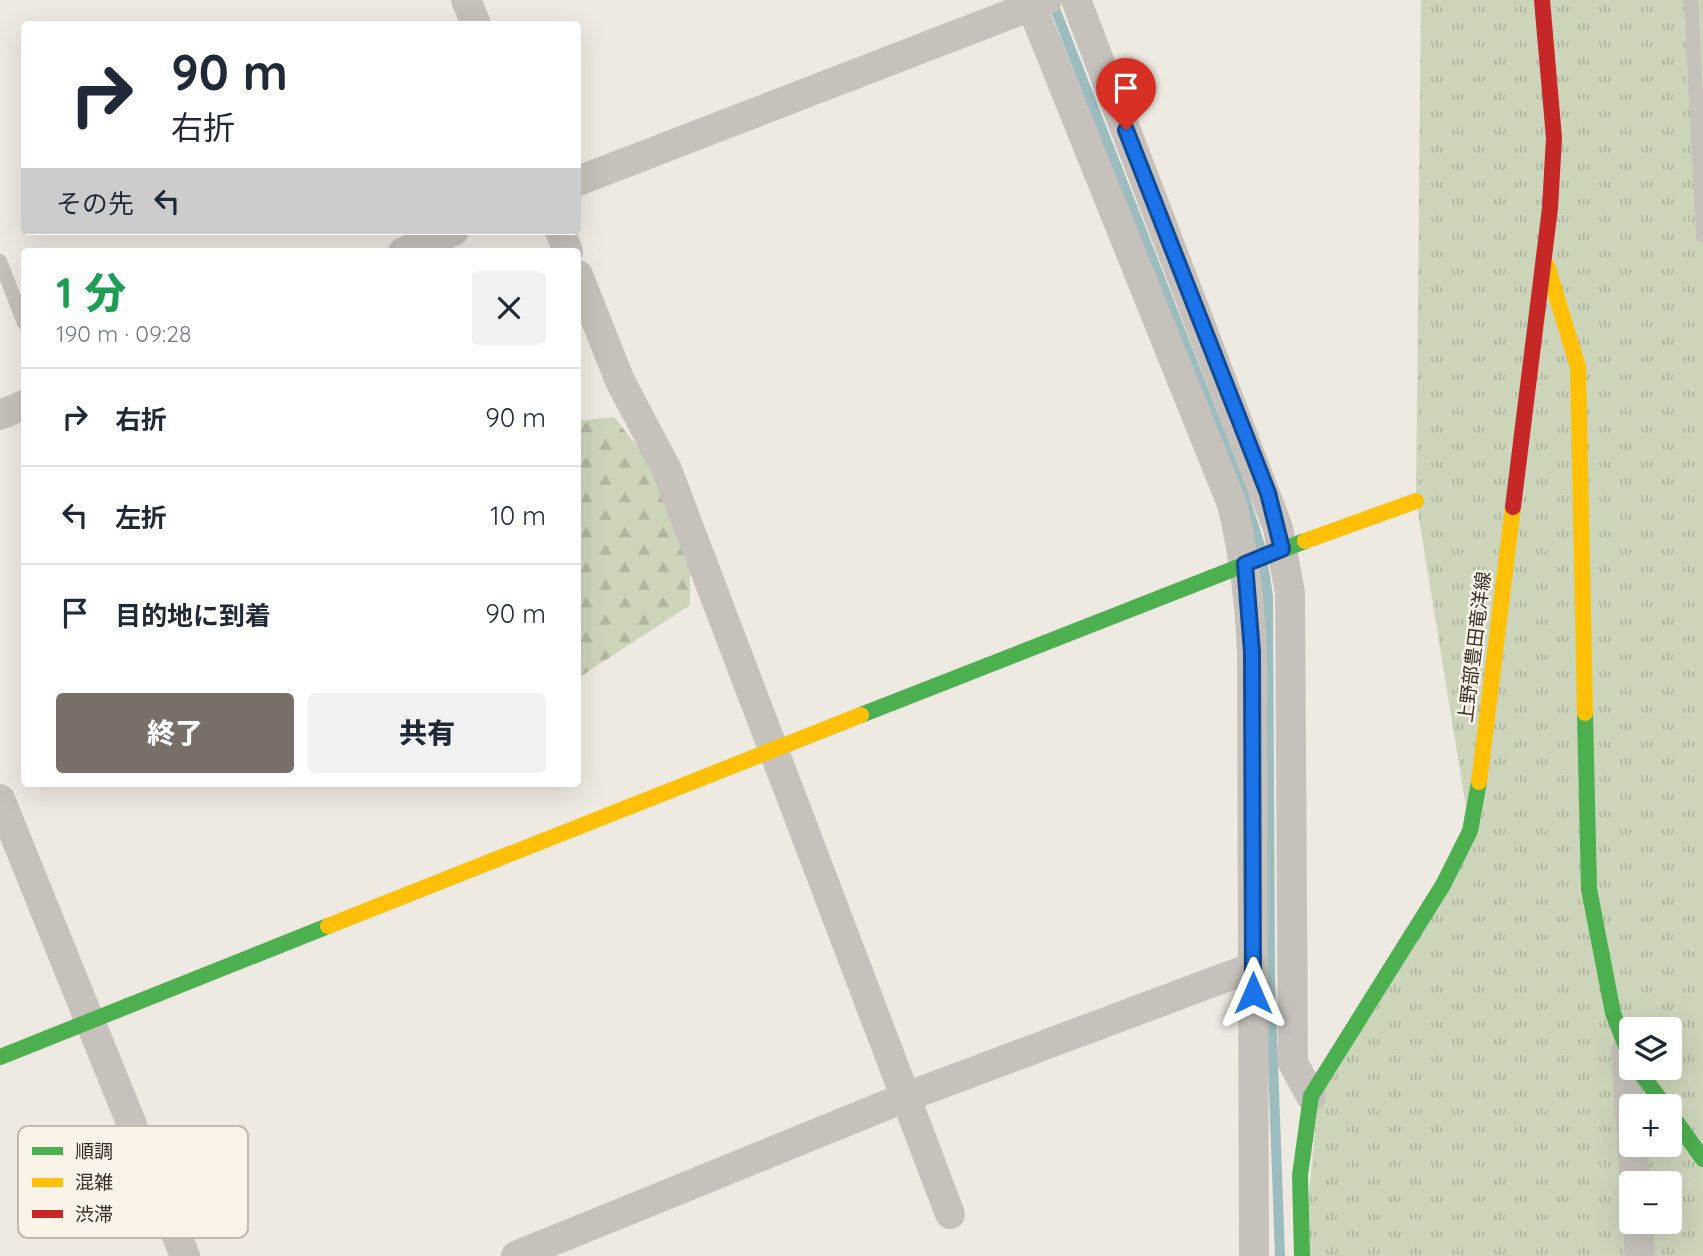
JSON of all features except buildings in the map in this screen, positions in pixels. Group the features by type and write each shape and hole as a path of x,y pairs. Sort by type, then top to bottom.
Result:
{"street":[{"path":"467,0 475,21"},
{"path":"1076,0 1268,493 1282,549 1290,593 1293,1063 1311,1096"},
{"name":"上野部豊田竜洋線","path":"1302,1256 1300,1175 1311,1096 1349,1031 1443,885 1470,831 1480,777 1550,208 1553,138 1542,0"},
{"path":"581,180 1036,2 1232,504 1245,564 1252,652 1254,1256"},
{"path":"413,248 444,235"},
{"path":"1543,249 1578,367 1589,889 1613,1013 1619,1029"},
{"path":"581,283 620,381 667,470 950,1214"},
{"path":"0,415 21,406"},
{"path":"0,1057 773,748 1282,549 1416,501"},
{"path":"0,799 132,1126"},
{"path":"516,1256 906,1097 1253,967"},
{"path":"1682,1130 1703,1159"},
{"path":"1639,1234 1640,1256"},
{"path":"178,1238 185,1256"}],"lane":[{"path":"1691,0 1703,236"},
{"path":"0,261 21,315"}],"green space":[{"path":"1421,0 1703,0 1703,1256 1303,1256 1320,1079 1470,831 1416,501"},
{"path":"614,417 664,480 690,531 690,605 581,676 581,421"}],"waterway":[{"path":"1052,1 1242,489 1261,549"},
{"path":"1263,564 1268,596 1270,979 1280,1256"}],"traffic: fast":[{"path":"861,715 1305,541"},
{"path":"1585,713 1589,889 1613,1013 1619,1028"},
{"path":"1302,1256 1300,1175 1311,1096 1443,885 1470,831 1479,782"},
{"path":"0,1057 328,926"},
{"path":"1646,1080 1656,1094"},
{"path":"1682,1130 1703,1159"}],"traffic: slow":[{"path":"1547,265 1578,367 1585,713"},
{"path":"1305,541 1416,501"},
{"path":"1479,782 1513,507"},
{"path":"328,926 861,715"}],"traffic: jam":[{"path":"1513,507 1550,208 1554,138 1542,0"}],"route":[{"path":"1126,130 1268,493 1282,549 1245,564 1252,652 1253,993"}]}
